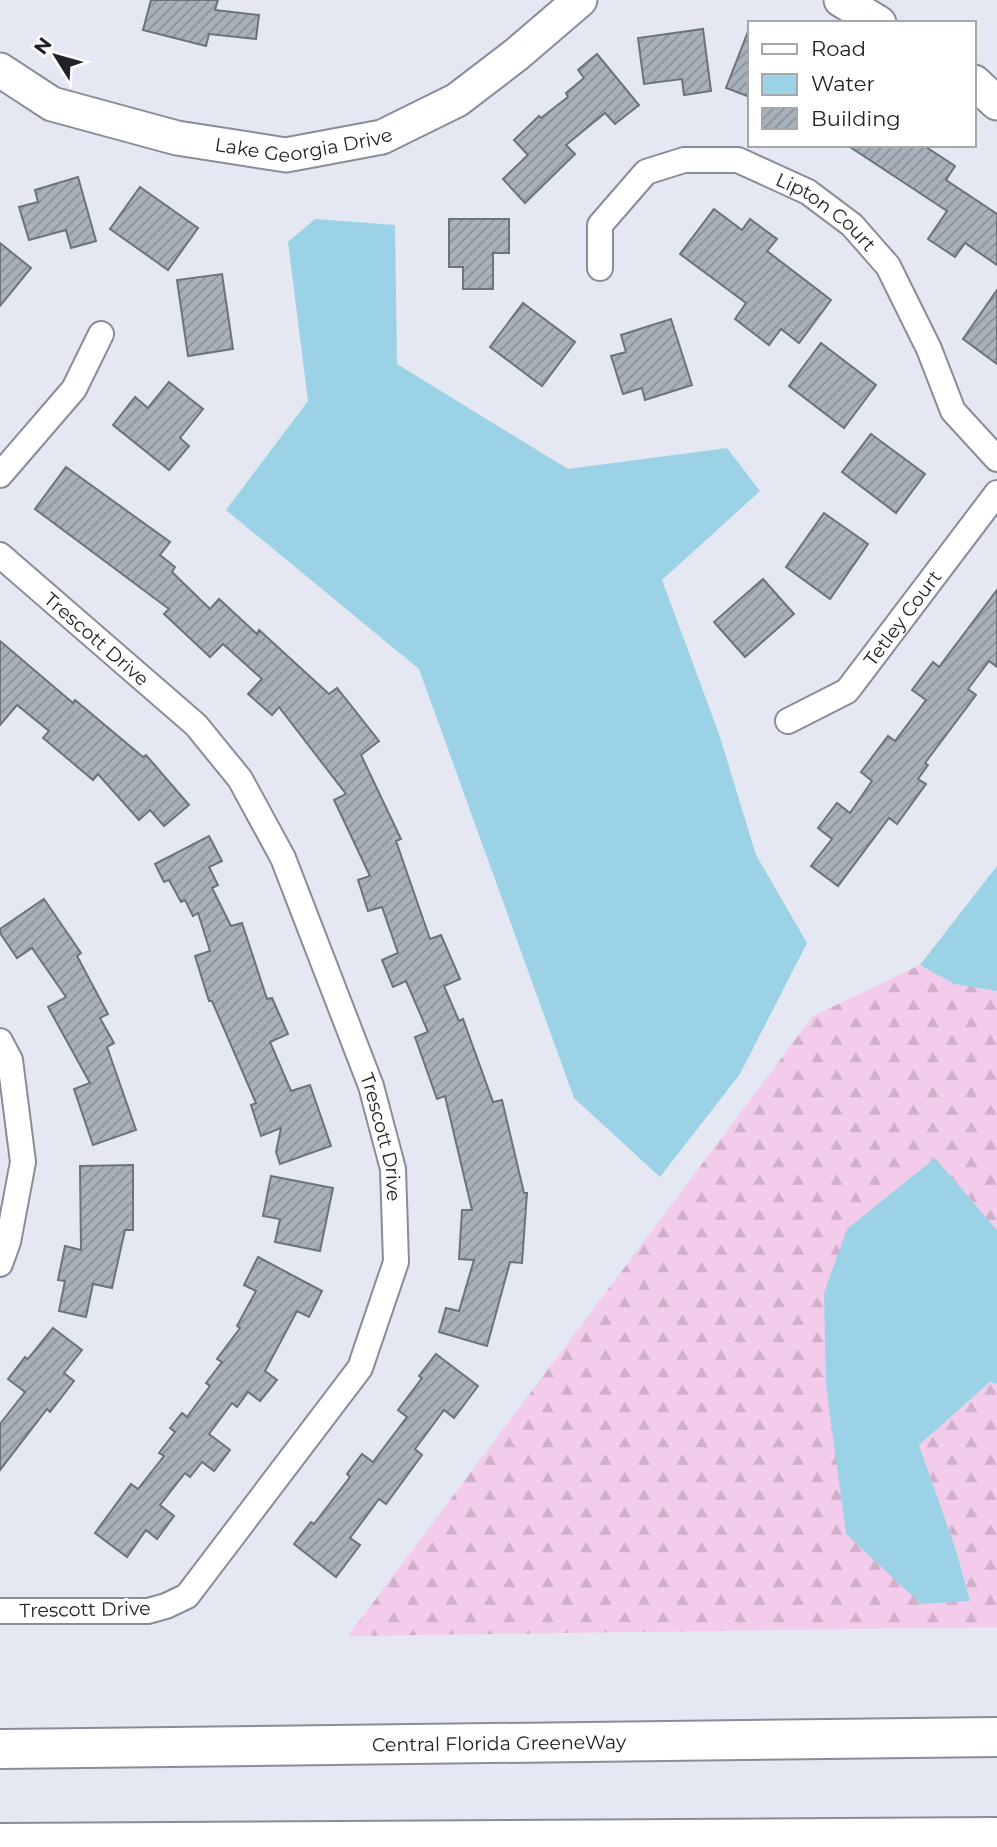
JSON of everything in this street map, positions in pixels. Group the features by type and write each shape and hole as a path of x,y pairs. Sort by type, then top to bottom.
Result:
{"highway":[{"name":"Central Florida GreeneWay","path":"0,1749 997,1737"},
{"path":"0,1843 997,1837"}],"street":[{"name":"Lake Georgia Drive","path":"0,70 52,104 177,138 286,155 382,137 457,100 517,54 580,0"},
{"path":"841,0 876,21"},
{"path":"976,84 997,103"},
{"name":"Lipton Court","path":"600,268 600,225 646,172 684,160 738,160 808,192 852,225 888,266 929,349 953,411 997,459"},
{"path":"0,475 74,389 101,334"},
{"name":"Tetley Court","path":"788,721 847,691 997,493"},
{"name":"Trescott Drive","path":"0,555 196,725 240,779 283,858 370,1086 393,1169 396,1262 360,1368 187,1596 148,1611 0,1611"},
{"path":"0,1041 10,1060 23,1162 8,1242 0,1264"}],"green space":[{"path":"920,965 954,984 997,991 997,1230 935,1158 847,1229 921,1604 970,1601 956,1550 919,1445 990,1382 997,1384 997,1627 348,1636 813,1016"}],"water":[{"path":"315,219 395,225 397,364 568,469 727,448 760,491 662,580 719,734 756,855 807,943 740,1074 660,1177 574,1098 419,669 226,510 308,401 288,242"},
{"path":"997,866 997,991 954,984 920,965"},
{"path":"935,1158 997,1230 997,1384 990,1382 919,1445 956,1550 970,1601 921,1604 846,1534 826,1385 824,1293 847,1229"}],"building":[{"path":"151,0 218,0 215,10 259,15 256,39 209,34 206,46 143,30"},
{"path":"703,29 711,91 684,95 682,79 644,84 638,38"},
{"path":"748,32 748,96 726,88"},
{"path":"597,54 639,105 615,124 605,113 566,145 575,154 525,203 503,179 528,155 514,140 539,116 541,118 568,97 566,93 584,78 578,70"},
{"path":"850,147 926,147 955,166 946,180 997,214 997,265 965,243 955,257 928,239 947,211"},
{"path":"78,177 96,241 71,248 66,230 29,240 19,207 38,202 35,190"},
{"path":"140,187 198,228 168,270 110,229"},
{"path":"714,209 742,230 750,219 777,239 767,251 831,300 799,343 781,329 769,345 735,319 746,303 680,254"},
{"path":"449,219 509,219 509,253 493,253 493,289 463,289 463,267 449,267"},
{"path":"0,243 31,268 0,306"},
{"path":"222,274 233,349 188,356 177,280"},
{"path":"997,290 997,364 963,339"},
{"path":"523,303 575,342 542,386 490,347"},
{"path":"671,319 692,385 645,400 642,388 623,394 611,356 626,352 621,335"},
{"path":"821,343 876,385 844,428 789,386"},
{"path":"169,382 203,409 180,438 189,446 169,470 113,425 135,397 148,408"},
{"path":"871,434 925,474 896,513 842,472"},
{"path":"66,467 170,542 160,555 175,567 172,572 210,609 219,599 257,634 259,630 329,694 337,688 379,741 361,755 401,839 396,841 430,939 441,935 460,979 444,986 459,1021 463,1019 493,1102 502,1100 524,1193 527,1193 522,1263 510,1262 487,1346 439,1332 446,1308 459,1311 474,1260 459,1259 462,1210 472,1210 445,1096 437,1099 415,1037 428,1032 406,981 393,987 382,960 398,953 382,907 368,911 358,880 370,876 334,800 346,794 279,707 272,715 248,694 262,679 223,644 210,657 164,614 169,609 35,509"},
{"path":"824,513 868,544 830,599 786,567"},
{"path":"763,579 794,614 745,657 714,622"},
{"path":"997,590 997,667 989,661 968,689 976,695 925,763 928,765 918,779 926,784 897,824 889,818 838,886 811,866 832,839 818,828 837,803 850,813 872,781 861,772 888,736 895,741 926,700 912,690 933,662 939,667"},
{"path":"0,641 73,703 75,700 143,757 146,755 189,805 164,826 150,810 139,820 98,774 93,780 43,738 49,731 17,705 0,725"},
{"path":"209,836 222,861 209,867 218,885 212,888 231,926 242,923 267,999 272,998 288,1034 270,1042 291,1091 310,1085 331,1146 280,1164 276,1152 281,1128 261,1136 251,1105 256,1103 212,1001 209,1001 195,956 210,951 198,913 193,916 185,900 181,902 169,880 164,882 155,864"},
{"path":"44,899 81,953 77,956 108,1014 100,1018 114,1043 107,1047 136,1130 93,1145 74,1089 90,1083 48,1007 66,997 32,948 17,958 0,933 0,929"},
{"path":"133,1165 133,1230 125,1230 112,1288 93,1284 86,1317 59,1311 65,1281 58,1280 65,1246 81,1250 80,1166"},
{"path":"271,1176 333,1188 320,1251 275,1242 280,1219 263,1216"},
{"path":"258,1257 322,1291 309,1317 297,1311 265,1371 277,1380 260,1401 248,1392 237,1407 232,1403 209,1434 230,1450 214,1471 202,1462 190,1477 185,1473 160,1505 174,1516 157,1539 146,1530 127,1557 95,1533 131,1484 138,1489 164,1456 159,1453 175,1432 170,1428 182,1413 187,1417 210,1386 206,1383 222,1362 217,1359 240,1328 237,1326 256,1291 244,1285"},
{"path":"53,1328 82,1350 64,1373 74,1381 50,1412 47,1409 0,1470 0,1424 25,1392 8,1379"},
{"path":"436,1354 478,1386 454,1418 444,1410 415,1449 422,1455 386,1504 379,1499 350,1538 360,1545 336,1577 294,1544 311,1522 314,1524 350,1477 347,1474 362,1454 373,1462 407,1417 398,1410"}]}
